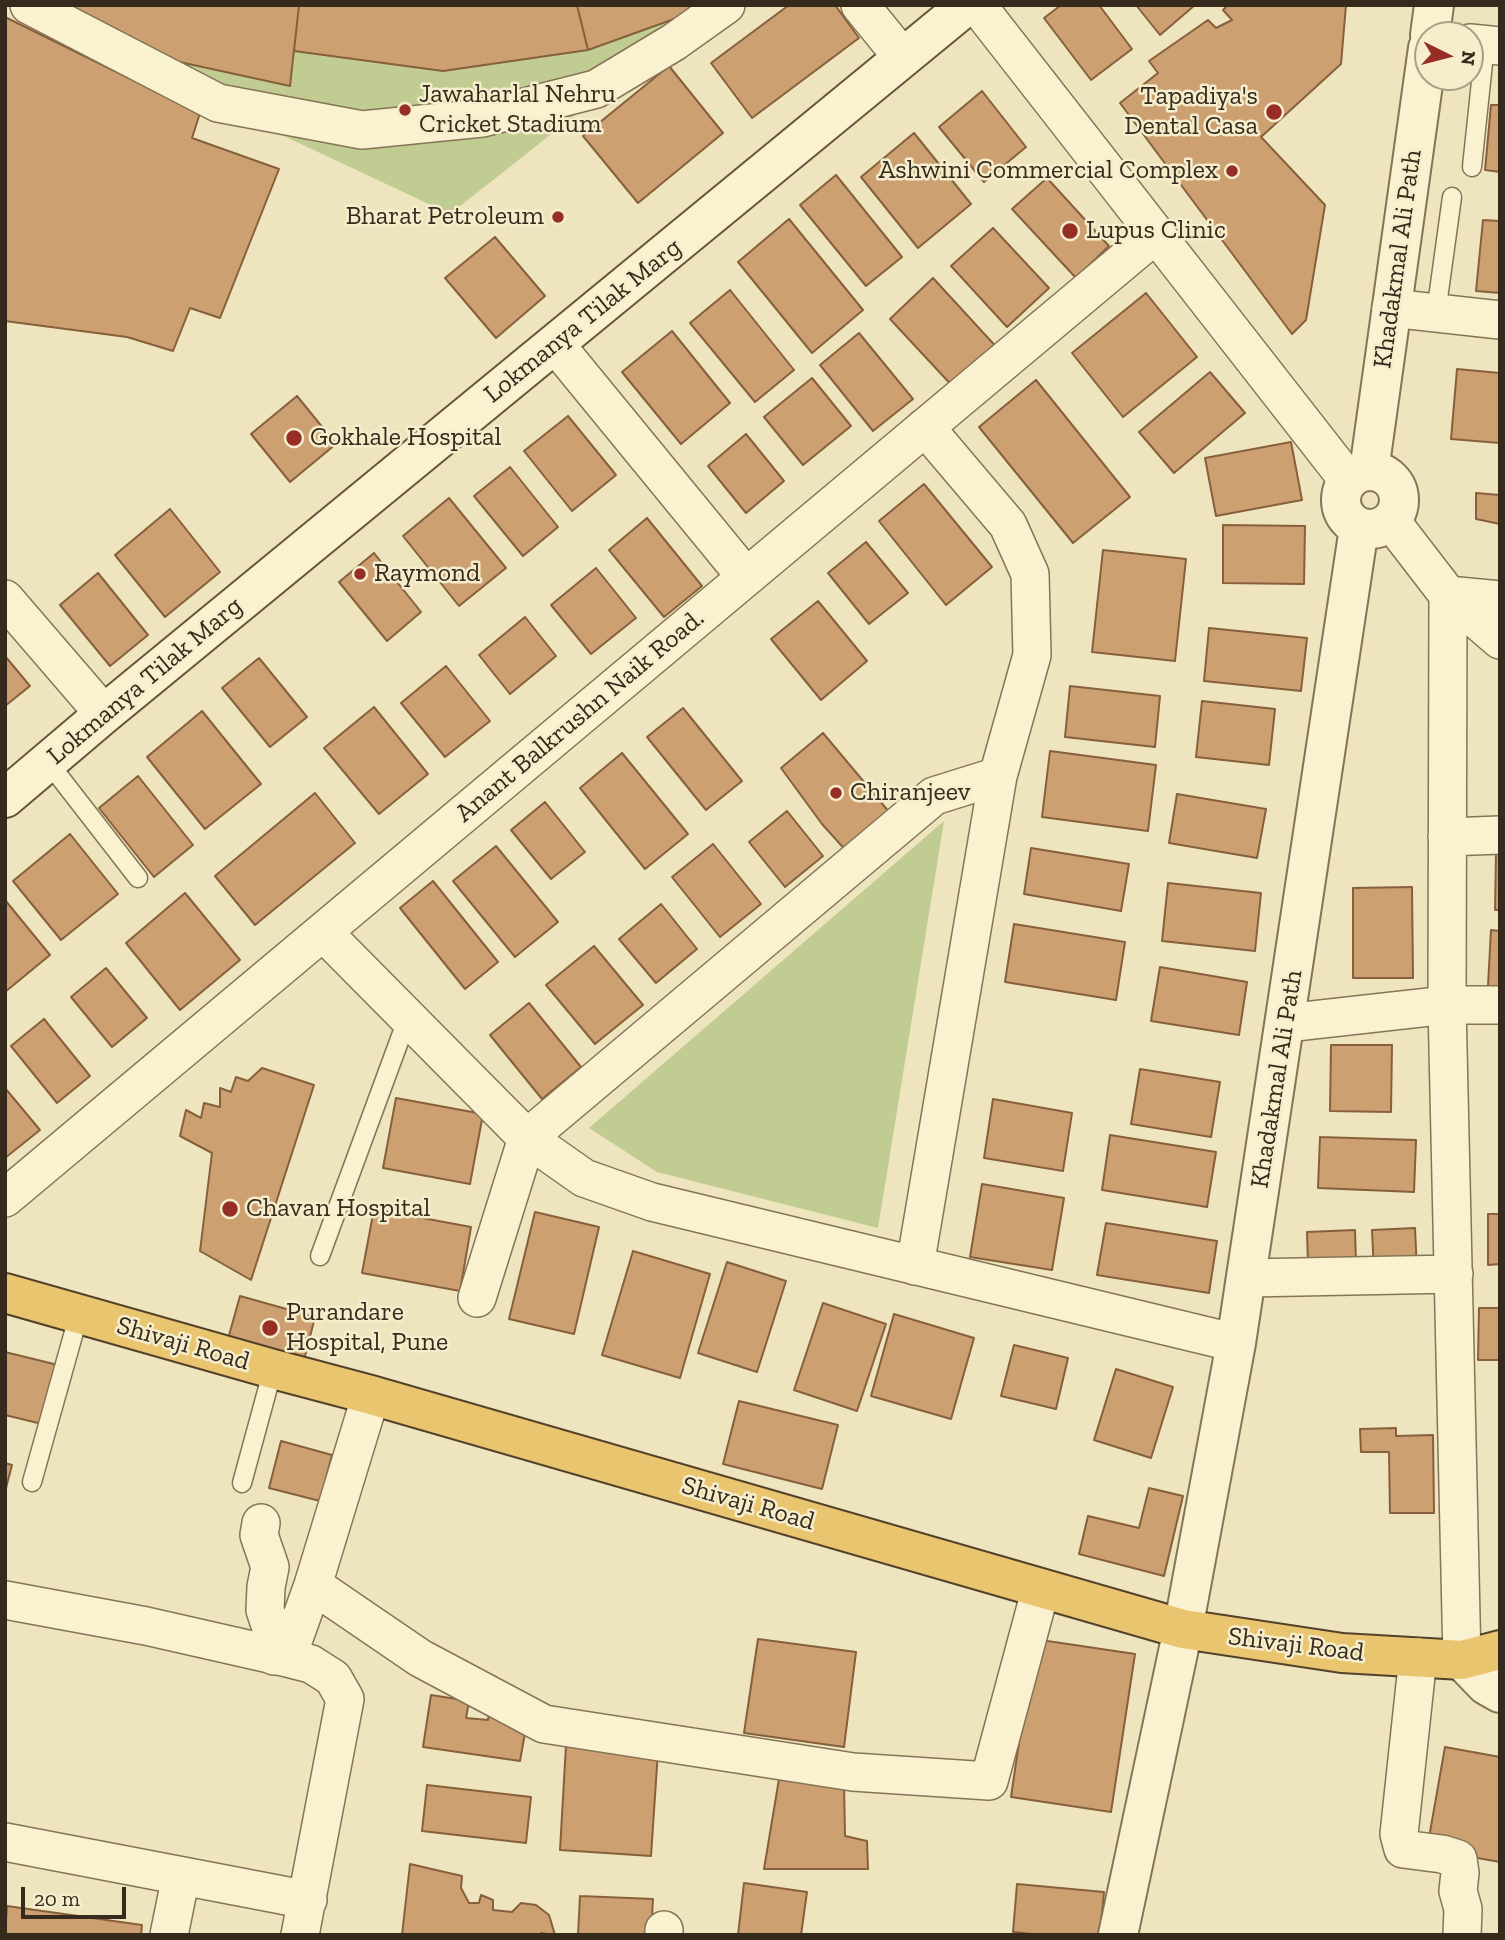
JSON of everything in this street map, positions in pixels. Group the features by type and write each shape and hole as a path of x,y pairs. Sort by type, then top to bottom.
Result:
{"highway":[{"name":"Shivaji Road","path":"5,1293 273,1370 371,1395 1183,1629 1342,1653 1462,1660 1500,1650"}],"street":[{"path":"29,5 218,103 362,130 482,118 596,89 674,42 726,5"},
{"path":"860,5 903,58"},
{"name":"Lokmanya Tilak Marg","path":"5,798 967,5"},
{"path":"977,5 1156,234 1359,475"},
{"name":"Khadakmal Ali Path","path":"1359,475 1391,308 1422,91"},
{"name":"Anant Balkrushn Naik Road.","path":"5,1198 1156,234"},
{"path":"1391,308 1500,320"},
{"path":"555,344 746,577"},
{"path":"915,1266 998,776 1032,655 1030,575 1008,525 925,426"},
{"path":"1375,524 1399,505 1397,488 1386,475 1374,471 1359,475 1342,490 1340,501 1350,522 1375,524 1500,640"},
{"name":"Khadakmal Ali Path","path":"1118,1935 1183,1629 1236,1343 1286,1023 1375,524"},
{"path":"1448,594 1500,600"},
{"path":"1448,594 1447,1005 1462,1660 1486,1685 1500,1693"},
{"path":"5,599 104,714"},
{"path":"477,1298 527,1138 934,796 998,776"},
{"path":"1447,837 1500,835"},
{"path":"323,932 527,1138 584,1178 652,1202 1236,1343"},
{"path":"1286,1023 1447,1005 1500,1005"},
{"path":"1247,1278 1454,1274"},
{"path":"281,1657 313,1585 371,1395"},
{"path":"261,1523 259,1535 270,1567 265,1610 281,1657"},
{"path":"313,1585 420,1658 544,1724 853,1772 989,1782 1041,1588"},
{"path":"5,1601 146,1626 312,1664 333,1678 345,1699 300,1935"},
{"path":"1418,1657 1399,1834 1403,1849 1458,1859 1458,1891 1463,1909 1462,1935"},
{"path":"5,1842 308,1900"},
{"path":"169,1935 181,1876"}],"lane":[{"path":"1472,167 1485,44"},
{"path":"1436,313 1452,197"},
{"path":"48,762 138,878"},
{"path":"320,1256 408,1017"},
{"path":"32,1482 79,1314"},
{"path":"242,1483 273,1370"}],"green space":[{"name":"Jawaharlal Nehru Cricket Stadium","path":"5,5 715,5 450,214"},
{"path":"944,821 878,1228 657,1172 589,1128"}],"building":[{"path":"65,5 299,5 290,86 152,56"},
{"path":"299,5 577,5 588,50 443,71 294,51"},
{"path":"577,5 705,5 699,10 588,50"},
{"path":"789,5 835,5 859,38 752,118 711,63"},
{"path":"1061,5 1099,5 1132,49 1091,80 1044,18"},
{"path":"1136,5 1195,5 1160,35"},
{"name":"Ashwini Commercial Complex","path":"1228,5 1346,5 1341,64 1261,137 1325,205 1306,320 1292,334 1120,103 1158,73 1149,61 1208,20 1216,28 1232,20 1223,10"},
{"path":"5,17 200,113 192,138 279,169 220,318 190,308 173,351 127,337 5,321"},
{"path":"669,66 723,133 638,203 583,136"},
{"path":"982,91 1026,147 984,182 939,127"},
{"path":"1491,105 1500,105 1500,172 1485,170"},
{"path":"914,133 971,204 918,248 861,177"},
{"path":"836,175 902,257 866,286 800,205"},
{"path":"1047,178 1109,246 1076,278 1012,209"},
{"path":"789,219 863,310 812,353 738,262"},
{"path":"1483,220 1500,221 1500,293 1476,291"},
{"path":"993,228 1049,288 1007,327 951,266"},
{"path":"495,237 545,296 496,338 445,278"},
{"path":"933,278 1000,351 957,391 890,319"},
{"path":"730,290 794,370 755,402 690,323"},
{"path":"1146,293 1197,357 1123,417 1072,353"},
{"path":"672,331 730,403 681,444 622,372"},
{"path":"859,333 913,399 873,431 820,365"},
{"path":"1457,369 1500,373 1500,443 1451,439"},
{"path":"1210,372 1245,413 1174,473 1139,432"},
{"path":"812,378 851,426 803,465 764,417"},
{"path":"1036,380 1130,497 1073,543 979,427"},
{"path":"297,396 336,444 290,482 251,434"},
{"path":"568,416 616,475 572,511 524,451"},
{"path":"746,434 784,481 746,513 708,466"},
{"path":"1291,442 1302,500 1216,516 1205,458"},
{"path":"510,467 558,527 523,556 474,496"},
{"path":"924,484 992,567 946,605 879,521"},
{"path":"1476,493 1500,495 1500,524 1476,519"},
{"path":"449,498 506,568 459,606 403,536"},
{"path":"170,509 220,572 165,617 115,555"},
{"path":"647,518 702,586 664,617 609,550"},
{"path":"1223,525 1305,526 1304,584 1223,583"},
{"path":"866,542 908,593 869,624 828,573"},
{"path":"1103,550 1186,559 1175,661 1092,652"},
{"path":"374,553 421,612 387,641 339,582"},
{"path":"596,568 636,618 591,654 551,605"},
{"path":"98,573 148,635 110,666 60,605"},
{"path":"818,601 867,661 821,700 771,639"},
{"path":"525,617 556,656 510,694 479,655"},
{"path":"1209,628 1307,638 1301,691 1204,681"},
{"path":"5,656 30,686 5,706"},
{"path":"259,658 307,717 270,747 222,688"},
{"path":"446,666 490,721 445,757 401,703"},
{"path":"1070,686 1160,696 1155,747 1065,737"},
{"path":"1202,701 1275,709 1269,765 1196,757"},
{"path":"374,707 428,774 379,814 324,748"},
{"path":"683,708 742,781 706,810 647,737"},
{"path":"202,711 261,784 205,829 147,757"},
{"name":"Chiranjeev","path":"823,733 895,819 849,854 822,824 781,768"},
{"path":"1050,751 1156,765 1148,831 1042,817"},
{"path":"622,753 688,834 645,869 580,788"},
{"path":"138,776 193,845 154,877 99,808"},
{"path":"315,793 355,843 255,925 215,876"},
{"path":"1177,794 1266,809 1257,858 1169,843"},
{"path":"545,802 585,852 551,879 511,830"},
{"path":"787,811 823,856 785,887 749,842"},
{"path":"70,834 118,894 61,940 13,881"},
{"path":"713,844 761,904 720,937 672,877"},
{"path":"496,846 558,922 515,957 453,881"},
{"path":"1031,848 1129,864 1121,911 1024,894"},
{"path":"1496,851 1500,851 1500,910 1495,910"},
{"path":"433,881 498,962 465,989 400,908"},
{"path":"1168,883 1261,893 1255,951 1162,941"},
{"path":"1412,887 1413,978 1353,978 1353,888"},
{"path":"185,893 240,960 180,1010 126,943"},
{"path":"5,900 50,955 5,992"},
{"path":"661,904 697,949 656,983 619,939"},
{"path":"1014,924 1125,942 1116,1000 1005,982"},
{"path":"1491,930 1500,931 1500,987 1488,986"},
{"path":"594,946 643,1005 595,1044 546,985"},
{"path":"1160,967 1247,982 1239,1035 1151,1021"},
{"path":"106,968 147,1018 112,1047 71,997"},
{"path":"529,1003 581,1067 542,1099 490,1035"},
{"path":"44,1019 90,1076 57,1103 11,1046"},
{"path":"1331,1045 1392,1045 1391,1112 1330,1111"},
{"path":"262,1068 314,1085 251,1280 200,1251 212,1153 180,1136 186,1110 201,1118 204,1103 220,1107 220,1088 231,1092 236,1077 248,1081"},
{"path":"1140,1069 1220,1082 1211,1137 1131,1124"},
{"path":"5,1088 40,1130 5,1158"},
{"path":"396,1098 483,1114 470,1184 383,1168"},
{"path":"993,1099 1072,1113 1063,1171 984,1158"},
{"path":"1110,1135 1216,1152 1207,1207 1102,1190"},
{"path":"1320,1137 1416,1140 1414,1192 1318,1188"},
{"path":"982,1184 1064,1198 1052,1270 970,1257"},
{"path":"374,1209 471,1227 460,1291 362,1273"},
{"path":"535,1212 599,1227 574,1334 509,1319"},
{"path":"1488,1214 1500,1214 1500,1264 1488,1265"},
{"path":"1106,1223 1217,1241 1209,1293 1097,1275"},
{"path":"1415,1228 1417,1271 1374,1273 1372,1230"},
{"path":"1355,1230 1356,1263 1308,1265 1307,1232"},
{"path":"633,1251 710,1274 680,1378 602,1355"},
{"path":"727,1262 786,1281 757,1372 698,1353"},
{"path":"240,1296 315,1317 304,1360 228,1339"},
{"path":"823,1303 886,1324 857,1411 794,1390"},
{"path":"1479,1308 1500,1308 1500,1360 1478,1360"},
{"path":"894,1314 974,1338 951,1419 871,1396"},
{"path":"1014,1345 1068,1358 1056,1409 1001,1396"},
{"path":"5,1352 58,1365 42,1424 5,1415"},
{"path":"1116,1369 1173,1387 1151,1458 1094,1440"},
{"path":"739,1401 838,1425 822,1489 723,1464"},
{"path":"1396,1428 1396,1436 1433,1435 1434,1513 1390,1513 1389,1452 1361,1452 1360,1429"},
{"path":"281,1441 332,1455 320,1501 269,1488"},
{"path":"5,1463 12,1465 5,1492"},
{"path":"1149,1488 1183,1496 1164,1576 1079,1554 1088,1516 1139,1528"},
{"path":"758,1639 856,1652 844,1747 744,1733"},
{"path":"1034,1639 1135,1654 1111,1812 1011,1797"},
{"path":"431,1695 469,1701 466,1718 488,1720 490,1704 525,1733 520,1761 423,1747"},
{"path":"566,1745 658,1751 651,1856 560,1850"},
{"path":"1445,1747 1500,1757 1500,1862 1427,1849"},
{"path":"780,1773 844,1783 845,1836 867,1841 868,1869 764,1869"},
{"path":"427,1785 531,1797 526,1843 422,1831"},
{"path":"410,1864 462,1876 461,1888 469,1903 479,1903 481,1895 493,1900 493,1910 512,1912 521,1903 536,1905 549,1915 555,1935 402,1935"},
{"path":"744,1883 807,1892 801,1935 738,1935"},
{"path":"1017,1884 1104,1892 1100,1935 1013,1932"},
{"path":"580,1896 653,1899 651,1935 578,1935"},
{"path":"7,1906 142,1925 141,1935 5,1935"}],"place":[{"name":"Jawaharlal Nehru Cricket Stadium","path":"405,110"},
{"name":"Tapadiya's Dental Casa","path":"1274,112"},
{"name":"Ashwini Commercial Complex","path":"1232,171"},
{"name":"Bharat Petroleum","path":"558,217"},
{"name":"Lupus Clinic","path":"1070,231"},
{"name":"Gokhale Hospital","path":"294,438"},
{"name":"Raymond","path":"360,574"},
{"name":"Chiranjeev","path":"836,793"},
{"name":"Chavan Hospital","path":"230,1209"},
{"name":"Purandare Hospital, Pune","path":"270,1328"}]}
